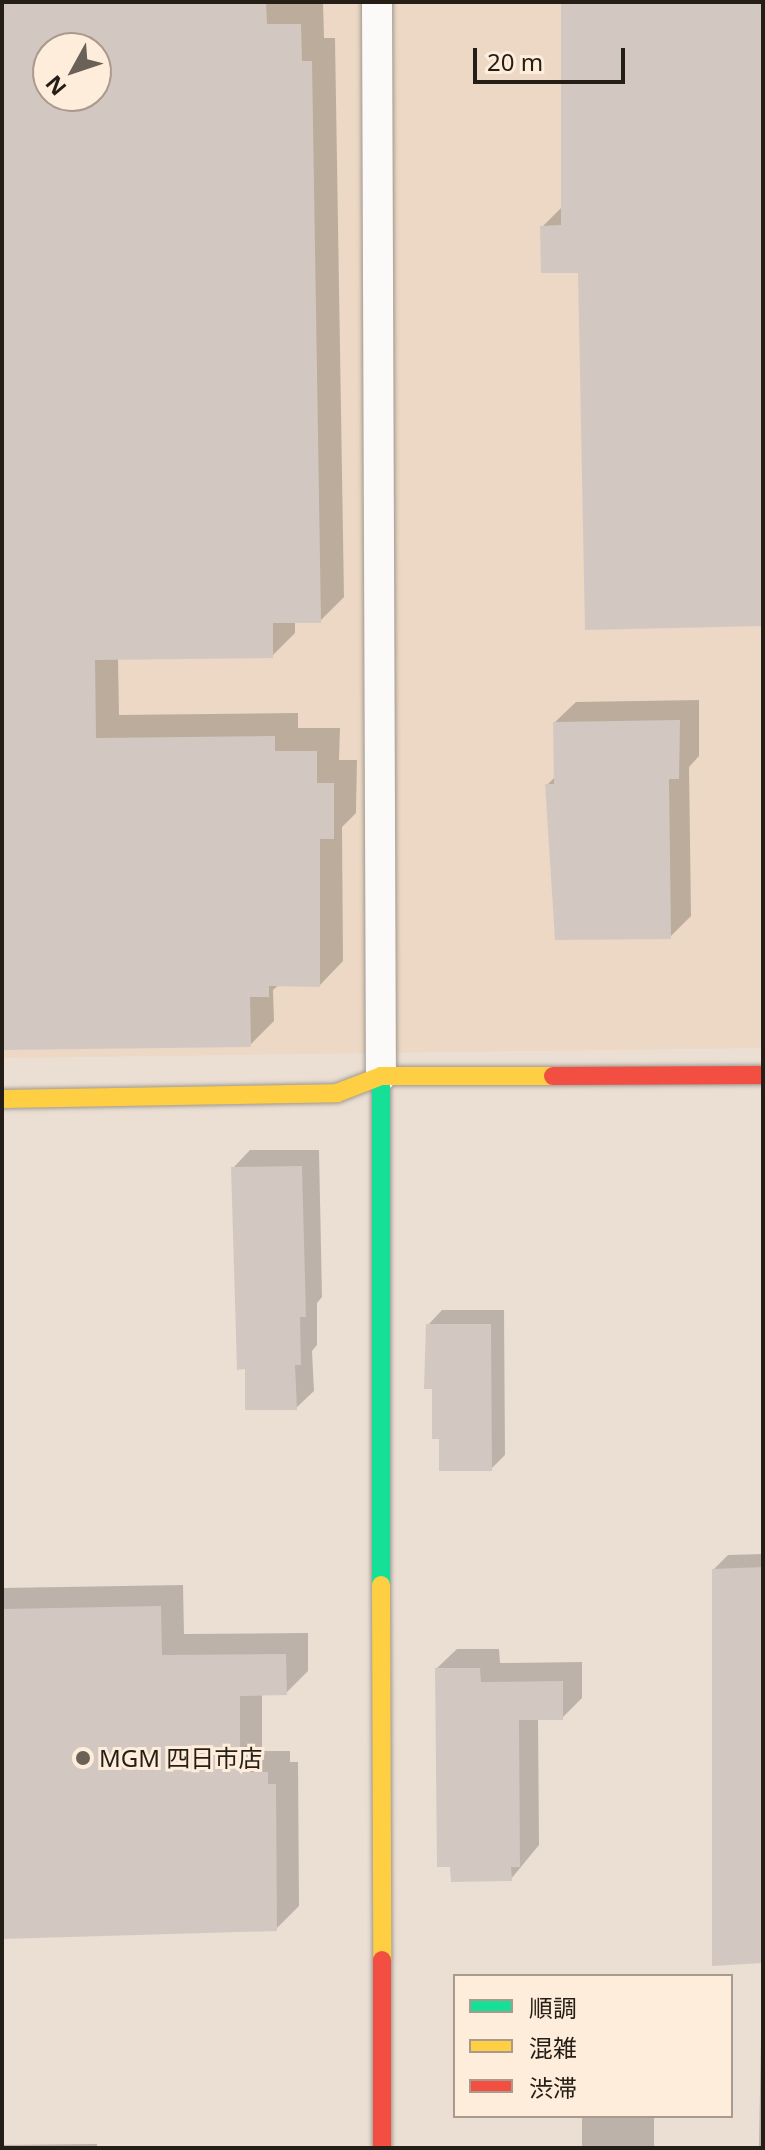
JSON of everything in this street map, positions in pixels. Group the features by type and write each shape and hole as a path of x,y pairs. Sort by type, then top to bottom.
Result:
{"street":[{"path":"2,1099 337,1093 381,1076 763,1075"},
{"path":"381,1076 382,2148"}],"lane":[{"path":"377,2 381,1076"}],"shaded area":[{"path":"2,2 763,2 763,1048 2,1058"}],"building":[{"path":"2,2 266,2 267,24 301,24 302,61 312,61 321,623 273,623 273,658 95,660 96,738 275,736 275,751 317,751 317,783 334,783 334,839 320,839 320,987 269,986 269,997 250,997 251,1047 2,1050"},
{"path":"561,2 763,2 763,626 585,630 578,273 541,273 540,226 561,225"},
{"path":"680,720 679,779 669,779 671,939 555,940 545,784 554,784 553,722"},
{"path":"302,1166 306,1317 300,1317 301,1365 295,1365 297,1410 245,1410 245,1369 237,1370 231,1167"},
{"path":"426,1324 491,1324 492,1471 439,1471 439,1439 432,1439 432,1389 424,1389"},
{"path":"763,1567 763,1963 712,1966 712,1569"},
{"path":"161,1606 162,1655 286,1654 287,1695 240,1696 240,1772 268,1772 268,1784 276,1784 277,1931 2,1939 2,1609"},
{"path":"435,1668 480,1668 481,1682 563,1681 563,1720 519,1720 520,1867 511,1867 512,1881 451,1882 450,1867 437,1867"}],"traffic: fast":[{"path":"381,1076 381,1585"}],"traffic: slow":[{"path":"2,1099 337,1093 381,1076 553,1076"},
{"path":"381,1585 382,1960"}],"traffic: jam":[{"path":"553,1076 763,1075"},
{"path":"382,1960 382,2148"}],"place":[{"name":"MGM 四日市店","path":"83,1758"}]}
